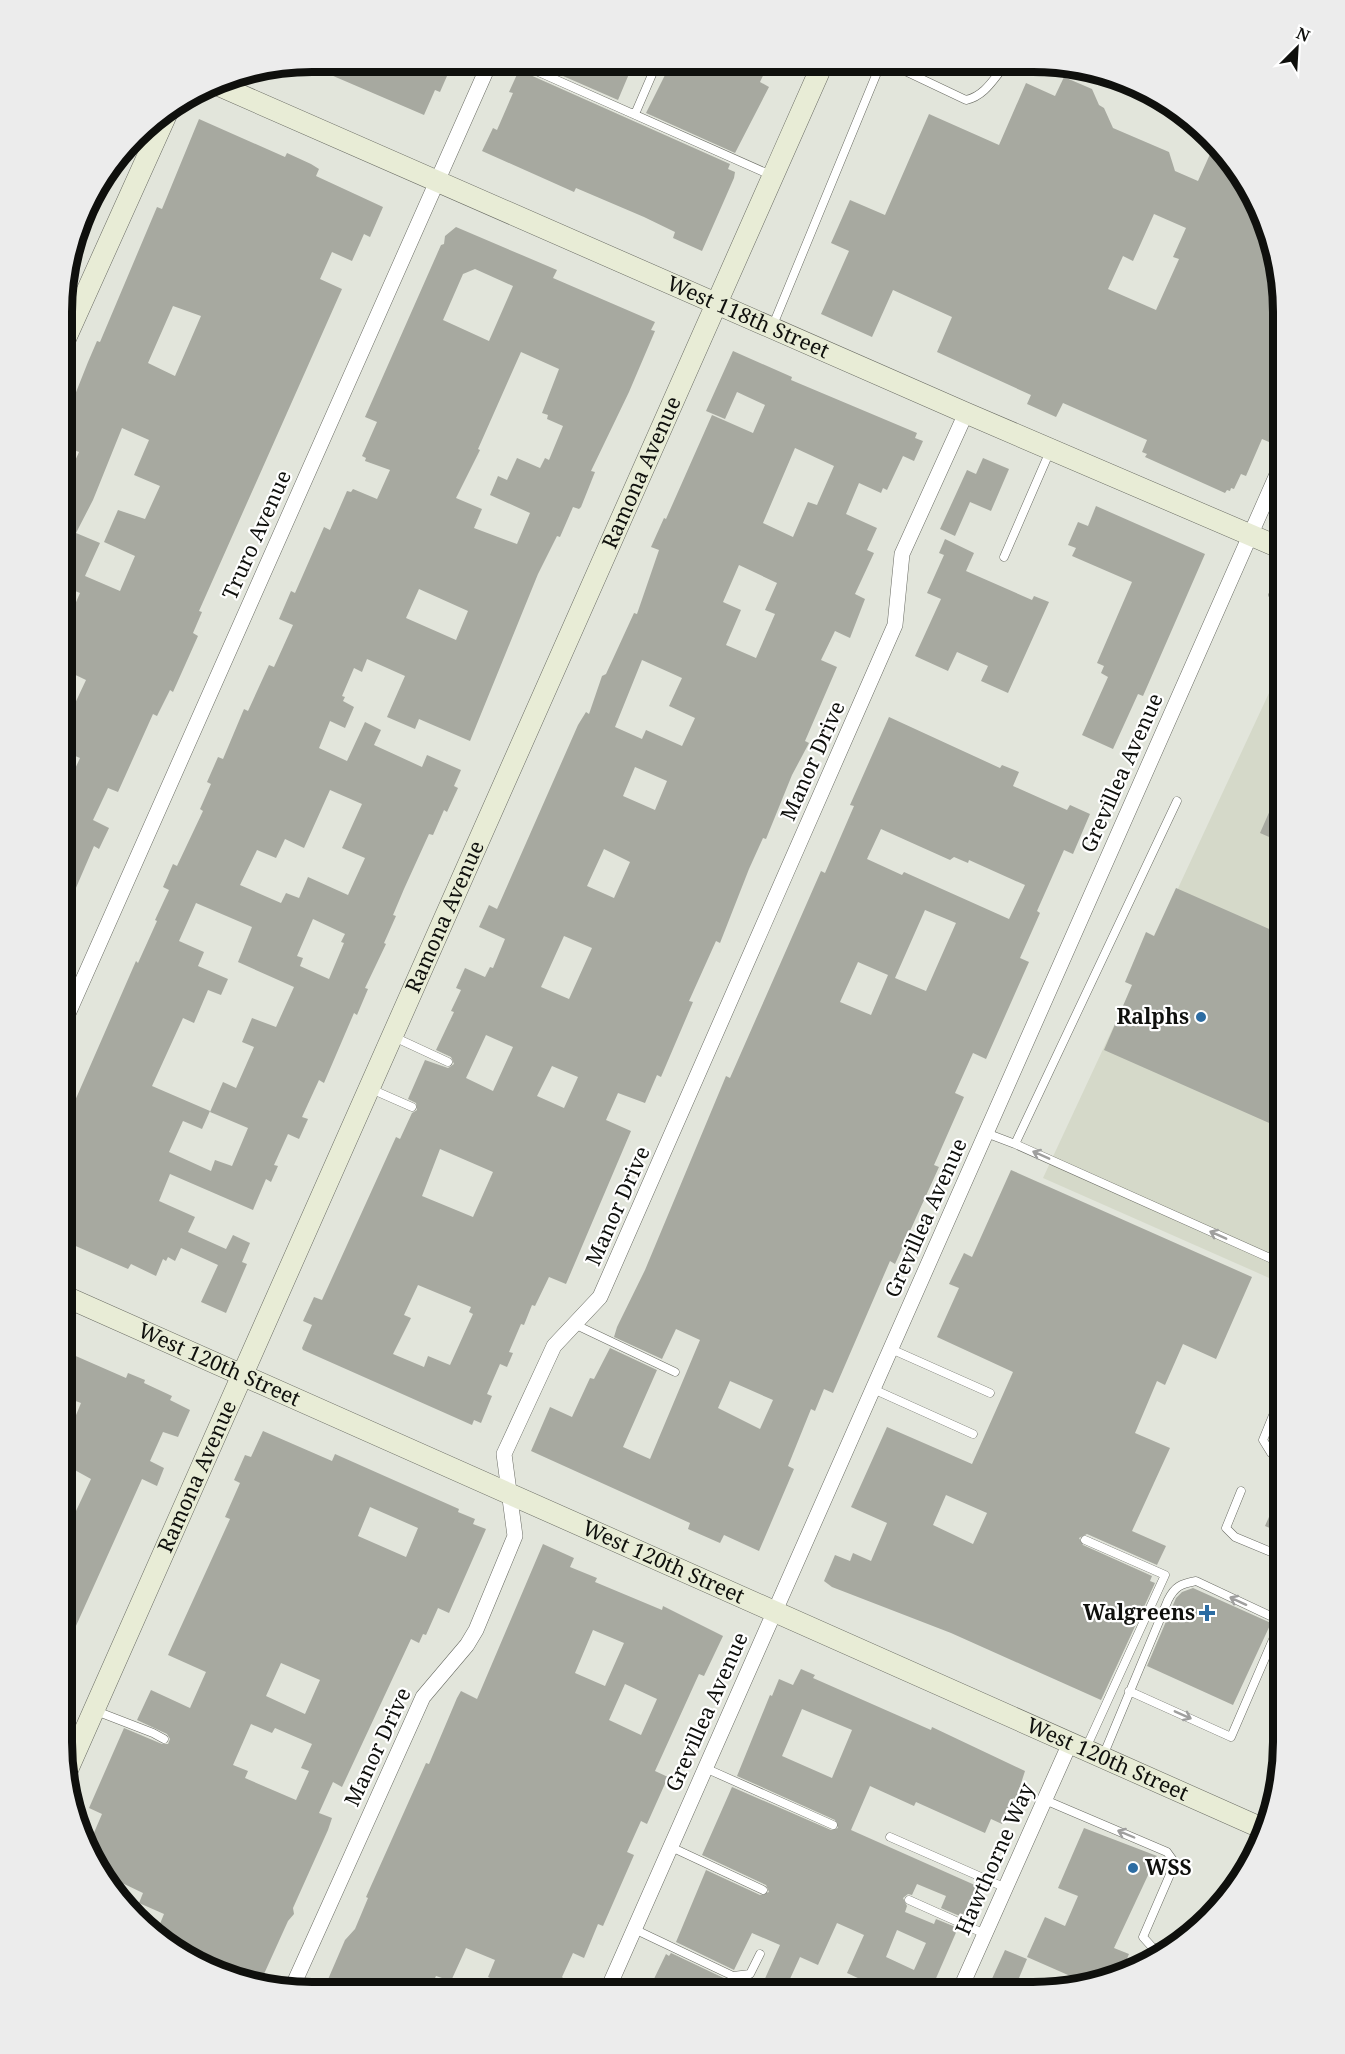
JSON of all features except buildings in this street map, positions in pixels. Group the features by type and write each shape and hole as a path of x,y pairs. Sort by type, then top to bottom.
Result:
{"street":[{"name":"Truro Avenue","path":"72,1005 486,72"},
{"name":"Ramona Avenue","path":"73,1758 819,72"},
{"name":"West 118th Street","path":"225,88 1051,450 1273,544"},
{"path":"72,322 161,126"},
{"name":"Manor Drive","path":"295,1981 423,1697 467,1645 476,1630 515,1536 504,1454 554,1346 600,1297 895,626 902,554 966,413"},
{"name":"Grevillea Avenue","path":"611,1982 1273,484"},
{"name":"West 120th Street","path":"72,1299 1258,1826"},
{"name":"Hawthorne Way","path":"963,1982 1045,1800 1086,1750"}],"lane":[{"path":"539,72 773,176"},
{"path":"635,114 653,72"},
{"path":"772,327 877,72"},
{"path":"907,72 966,100 976,98 999,72"},
{"path":"1004,557 1051,450"},
{"path":"1015,1144 1178,801"},
{"path":"392,1036 448,1062"},
{"path":"369,1089 412,1107"},
{"path":"986,1133 1272,1259 1273,1257"},
{"path":"574,1324 675,1372"},
{"path":"891,1349 990,1394"},
{"path":"873,1389 973,1434"},
{"path":"1273,1415 1263,1440 1273,1454"},
{"path":"1241,1491 1227,1528 1235,1537 1273,1553"},
{"path":"1085,1540 1165,1575 1086,1750"},
{"path":"1086,1750 1129,1691 1168,1600 1180,1584 1196,1581 1273,1617"},
{"path":"1129,1691 1231,1737 1273,1647"},
{"path":"94,1710 153,1732 164,1739"},
{"path":"705,1768 833,1825"},
{"path":"1045,1800 1167,1852 1175,1863 1143,1937 1156,1948"},
{"path":"890,1837 1006,1888"},
{"path":"671,1847 763,1890"},
{"path":"909,1900 985,1934"},
{"path":"634,1929 733,1976 750,1974 760,1954"}],"shaded area":[{"path":"1273,684 1273,1280 1043,1178"}],"place":[{"name":"Ralphs","path":"1201,1017"},
{"name":"Walgreens","path":"1207,1613"},
{"name":"WSS","path":"1133,1868"}]}
